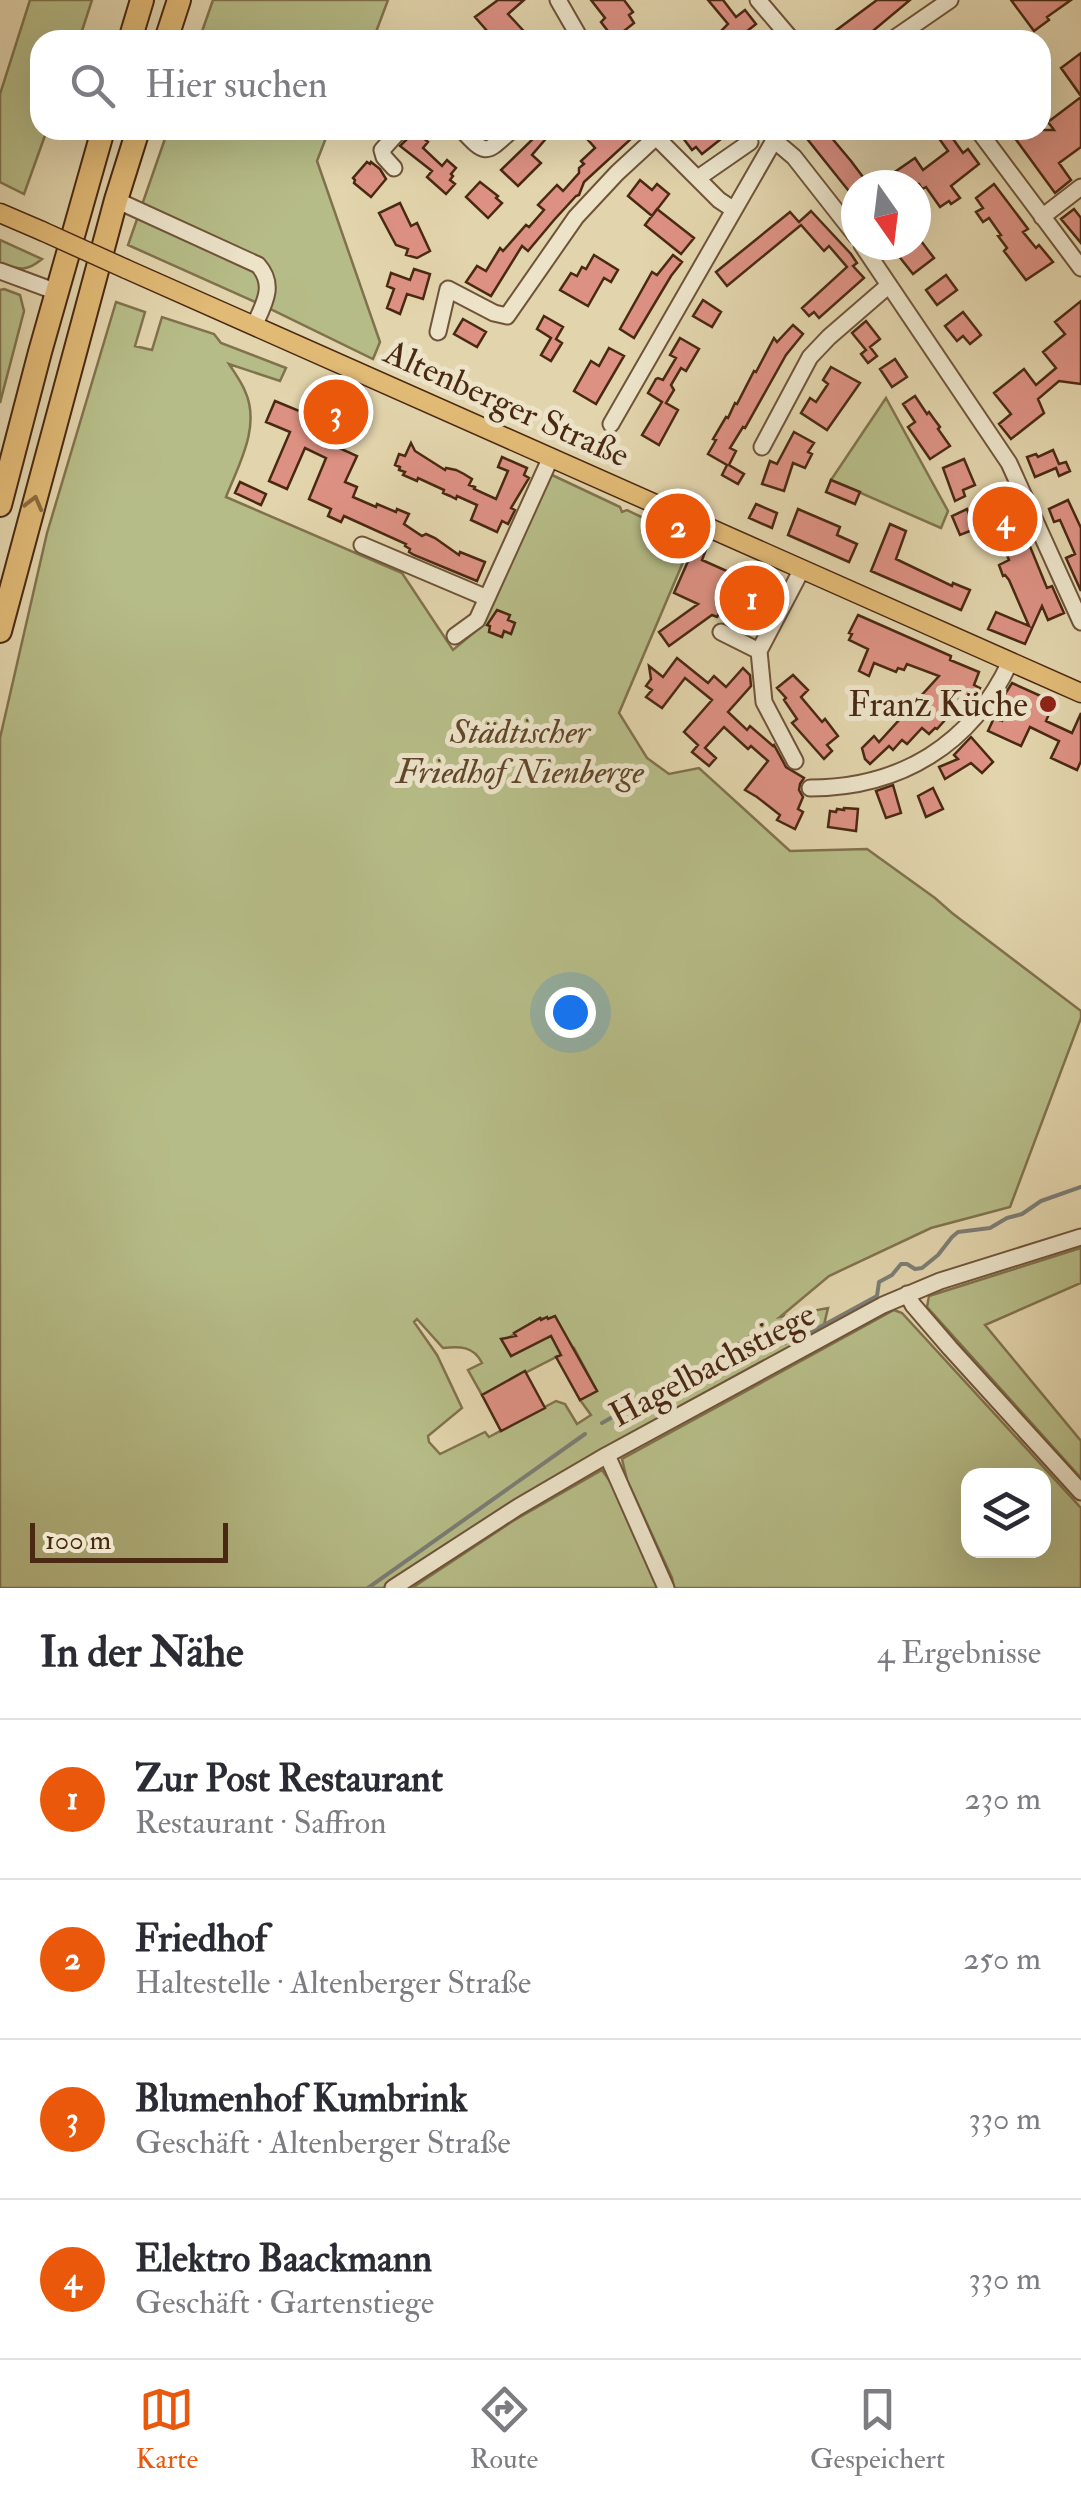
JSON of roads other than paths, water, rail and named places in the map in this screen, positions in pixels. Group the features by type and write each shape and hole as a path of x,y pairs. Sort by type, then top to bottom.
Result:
{"highway":[{"path":"133,30 142,0"},
{"path":"169,30 179,0"},
{"path":"0,505 100,140"},
{"path":"0,631 135,140"}],"main road":[{"name":"Altenberger Straße","path":"0,213 1010,662 1079,686"}],"street":[{"path":"558,0 575,30"},
{"path":"758,0 784,30"},
{"path":"917,30 950,0"},
{"path":"391,140 382,150 394,168"},
{"path":"471,140 486,150 499,140"},
{"path":"438,332 448,289 506,316 576,217 646,140"},
{"path":"658,140 734,210"},
{"path":"611,424 774,140"},
{"path":"781,140 841,217"},
{"path":"985,140 1080,265"},
{"path":"698,178 750,142"},
{"path":"1042,218 1081,187"},
{"path":"116,200 258,265 268,278 268,286 254,326"},
{"path":"872,260 1009,463 1079,612"},
{"path":"0,271 57,292"},
{"path":"762,447 810,357 889,285"},
{"path":"455,636 477,620 551,458"},
{"path":"362,544 486,598"},
{"path":"795,761 764,702 759,651 802,569"},
{"path":"721,632 759,651"},
{"path":"810,788 840,788 868,782 930,758 972,723 1010,662"},
{"name":"Hagelbachstiege","path":"393,1588 607,1454 906,1294 1081,1238"},
{"path":"906,1294 1081,1492"},
{"path":"607,1454 666,1588"}],"waterway":[{"path":"800,1338 877,1296 879,1282 901,1264 922,1268 958,1232 990,1228 1041,1201 1081,1187"},
{"path":"602,1423 756,1333 785,1343"},
{"path":"368,1588 585,1434"}],"place":[{"name":"Blumenhof Kumbrink","path":"336,412"},
{"name":"Elektro Baackmann","path":"1005,519"},
{"name":"Friedhof","path":"678,526"},
{"name":"Zur Post Restaurant","path":"752,598"},
{"name":"Franz Küche","path":"1048,704"}],"park label":[{"name":"Städtischer Friedhof Nienberge","path":"520,751"}]}
